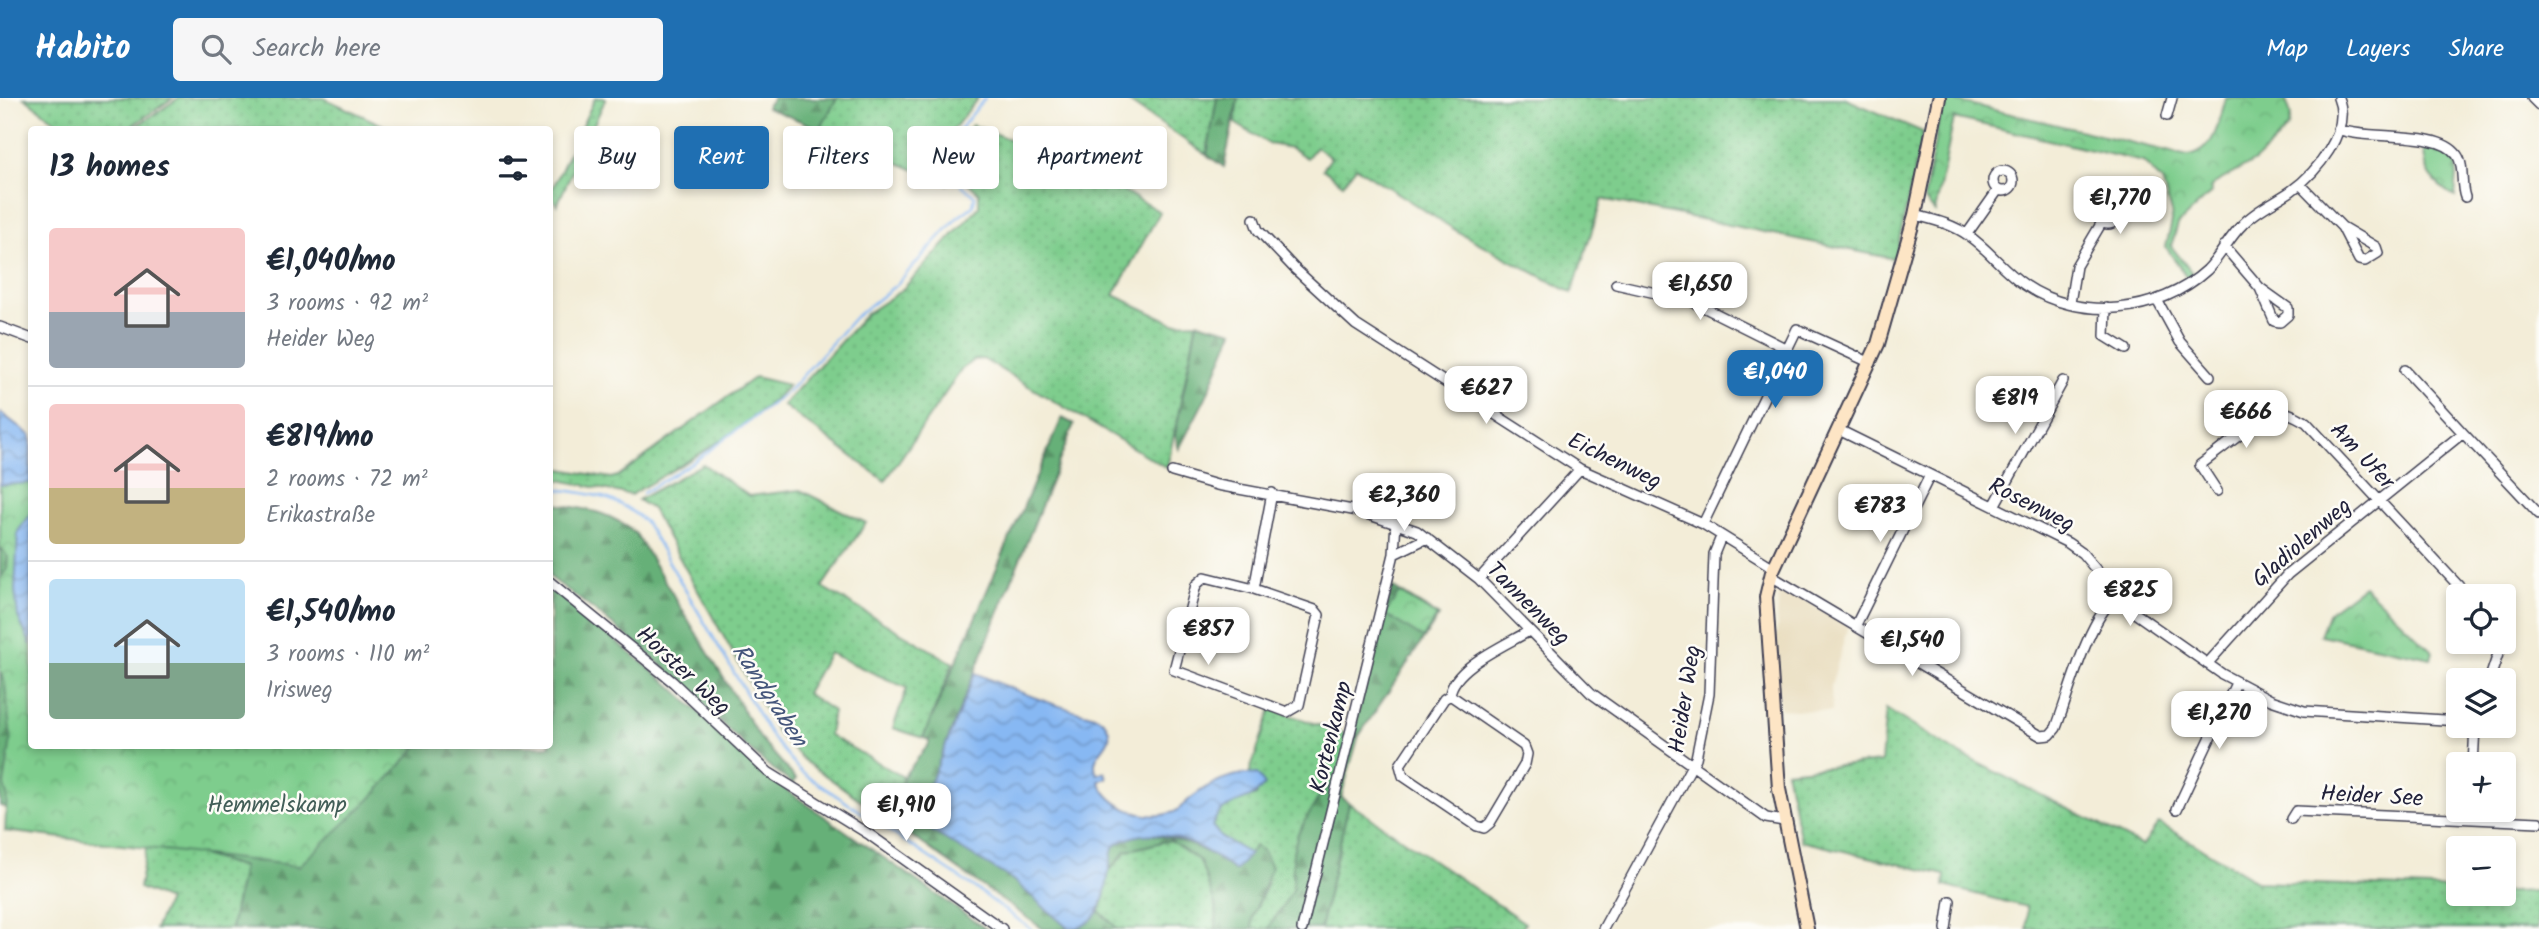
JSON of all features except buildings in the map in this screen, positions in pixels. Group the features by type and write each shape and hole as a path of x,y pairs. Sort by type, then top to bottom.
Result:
{"street":[{"path":"1807,929 1784,821 1772,722 1765,615 1772,572 1871,363 1915,215 1939,98"},
{"path":"2167,116 2172,98"},
{"path":"1915,215 1967,234 2026,286 2070,303 2106,308 2131,307 2157,300 2206,271 2251,216 2300,184 2321,162 2338,130 2342,116 2339,98"},
{"path":"2532,98 2539,105"},
{"path":"2338,130 2356,136 2419,139 2443,144 2460,161 2465,197"},
{"path":"2300,184 2342,227"},
{"path":"1967,234 1998,190"},
{"name":"Eichenweg","path":"1254,219 1258,230 1294,268 1356,325 1580,469 1703,524 1856,625 2035,733 2045,736 2053,732 2091,637 2106,607 2116,596"},
{"path":"2070,303 2076,266 2102,222"},
{"path":"2224,247 2260,288"},
{"path":"1616,284 1691,301 1787,349"},
{"path":"2157,300 2180,342 2210,376"},
{"path":"2106,308 2105,336 2126,349"},
{"path":"0,327 28,338"},
{"path":"1703,524 1797,329 1871,363"},
{"path":"2405,370 2539,514"},
{"path":"1994,506 2063,381"},
{"name":"Am Ufer","path":"2217,491 2200,465 2271,415 2287,413 2306,422 2457,584"},
{"name":"Rosenweg","path":"1839,430 2078,549 2116,596 2149,624 2236,683 2295,709 2446,720"},
{"name":"Gladiolenweg","path":"2207,664 2288,574 2462,433"},
{"path":"1479,579 1580,469"},
{"name":"Tannenweg","path":"1172,472 1217,485 1272,493 1396,521 1427,538 1479,579 1591,693 1766,818 1784,821"},
{"path":"1856,625 1930,475"},
{"path":"1254,589 1272,493"},
{"name":"Kortenkamp","path":"1302,929 1394,554 1396,521"},
{"name":"Heider Weg","path":"1603,929 1693,765 1709,694 1714,554 1721,537"},
{"path":"1394,554 1427,538"},
{"path":"1205,577 1254,589 1315,610 1320,615 1299,705 1287,712 1174,670 1196,585 1205,577"},
{"name":"Horster Weg","path":"553,584 614,631 673,682 750,757 791,787 870,835 1002,929"},
{"path":"1450,695 1524,746 1527,754 1525,764 1490,823 1484,828 1476,826 1403,776 1399,768 1444,699 1450,695 1454,682 1464,670 1529,631"},
{"path":"2177,809 2236,683"},
{"name":"Heider See","path":"2291,819 2296,811 2446,814"},
{"name":"Heider See","path":"2516,820 2539,822"},
{"path":"1946,929 1950,901"}],"shaded area":[{"path":"1779,588 1784,588 1848,626 1831,686 1832,712 1780,709 1776,652"}],"green space":[{"path":"24,98 173,98 131,126 62,126"},
{"path":"179,98 324,98 385,126 137,126"},
{"path":"595,98 606,98 593,126 582,126"},
{"path":"773,98 837,98 822,126 813,126 766,107"},
{"path":"837,98 978,98 956,126 907,126 907,167 893,161 893,126 822,126"},
{"path":"1123,98 1217,98 1207,155"},
{"path":"1217,98 1238,98 1224,167 1207,155"},
{"path":"1238,98 1844,98 1923,132 1895,259 1602,199 1572,293 1460,233 1356,167 1343,184 1323,169 1331,158 1316,147 1307,158 1291,148 1269,144 1235,123"},
{"path":"1943,98 1956,98 1956,101 2188,156 2197,154 2210,142 2226,98 2285,98 2291,115 2289,126 2278,139 2255,161 2214,184 2210,189 2212,192 2178,224 2171,246 2192,273 2187,278 2166,247 2172,221 2162,181 2143,162 1954,118 1935,212 1924,199"},
{"path":"999,135 1013,141 1013,189 1120,189 1160,212 1114,295 1173,323 1197,322 1167,468 983,359 974,360 962,369 885,481 783,405 866,314 902,290 979,207 979,193 975,189 999,189"},
{"path":"574,143 574,168 557,205 553,199 553,188"},
{"path":"2424,145 2436,148 2440,146 2455,163 2455,197 2431,176 2425,163"},
{"path":"1197,322 1233,331 1206,397 1179,449 1175,435"},
{"path":"755,377 789,385 772,402 734,431 631,495 553,479 553,468 611,478 618,476"},
{"path":"1062,418 1074,424 922,804 931,830 1013,880 1069,929 1043,929 892,822 903,777 929,744 929,740 923,738"},
{"name":"Hemmelskamp","path":"28,451 28,749 415,749 370,799 299,866 5,831 7,795 4,785 11,739 5,684 0,671 0,579 7,569 8,557 0,547 0,455"},
{"path":"703,464 749,496 800,490 866,523 822,587 953,663 923,738 893,728 907,688 829,653 806,693 833,711 829,735 903,777 892,822 806,762 779,735 652,509 638,500"},
{"path":"0,485 28,713 28,749 553,749 553,590 670,685 765,775 986,929 231,929 243,867 148,839 0,806"},
{"path":"553,504 606,515 636,534 760,738 796,779 793,784 747,747 646,652 553,579"},
{"path":"2364,586 2433,652 2431,658 2320,635 2329,612"},
{"path":"1392,587 1439,616 1358,737 1352,735"},
{"path":"1399,593 1437,616 1423,638 1385,614"},
{"path":"1271,709 1358,738 1341,797 1326,785 1293,852 1293,890 1268,929 1252,929 1253,916 1268,882 1250,854 1222,838 1212,826 1224,808 1257,795 1257,774 1249,774"},
{"path":"1886,709 1954,751 2142,846 2159,823 2258,882 2446,889 2446,906 2516,906 2516,892 2537,891 2537,929 2027,929 2027,907 1944,886 1945,875 1801,841 1786,771 1881,762"},
{"path":"1326,785 1349,803 1320,929 1268,929 1293,890 1293,852 1298,833"},
{"path":"1349,803 1525,923 1522,929 1320,929"},
{"path":"1140,833 1166,837 1190,845 1235,871 1255,846 1263,851 1271,868 1253,916 1252,929 1216,929 1217,910 1200,861 1170,840 1126,851 1111,869 1108,866 1113,846 1126,837"},
{"path":"148,839 243,867 231,929 155,929 168,900 139,888"},
{"path":"1170,840 1202,864 1215,904 1215,929 1118,929 1099,911 1104,901 1108,866 1111,869 1126,851"},
{"path":"1099,911 1118,929 1074,929 1084,925"}],"water":[{"path":"0,412 28,434 28,483 0,485"},
{"path":"28,518 28,639 18,617 15,590 18,531"},
{"path":"975,673 1028,695 1103,720 1109,739 1095,766 1097,774 1105,772 1107,778 1099,781 1111,799 1141,814 1163,815 1174,812 1214,783 1239,775 1257,774 1265,785 1258,792 1222,811 1212,826 1222,838 1250,854 1235,871 1207,852 1176,838 1144,835 1128,839 1113,847 1107,885 1099,909 1092,919 1082,926 1069,929 1013,880 930,830 922,804"}],"waterway":[{"path":"643,493 695,461 789,391 854,318 896,285 957,218 973,206 975,196 942,169 942,152 985,98"},
{"name":"Randgraben","path":"553,488 590,494 612,501 646,523 773,739 801,772 975,888 1031,929"}]}
